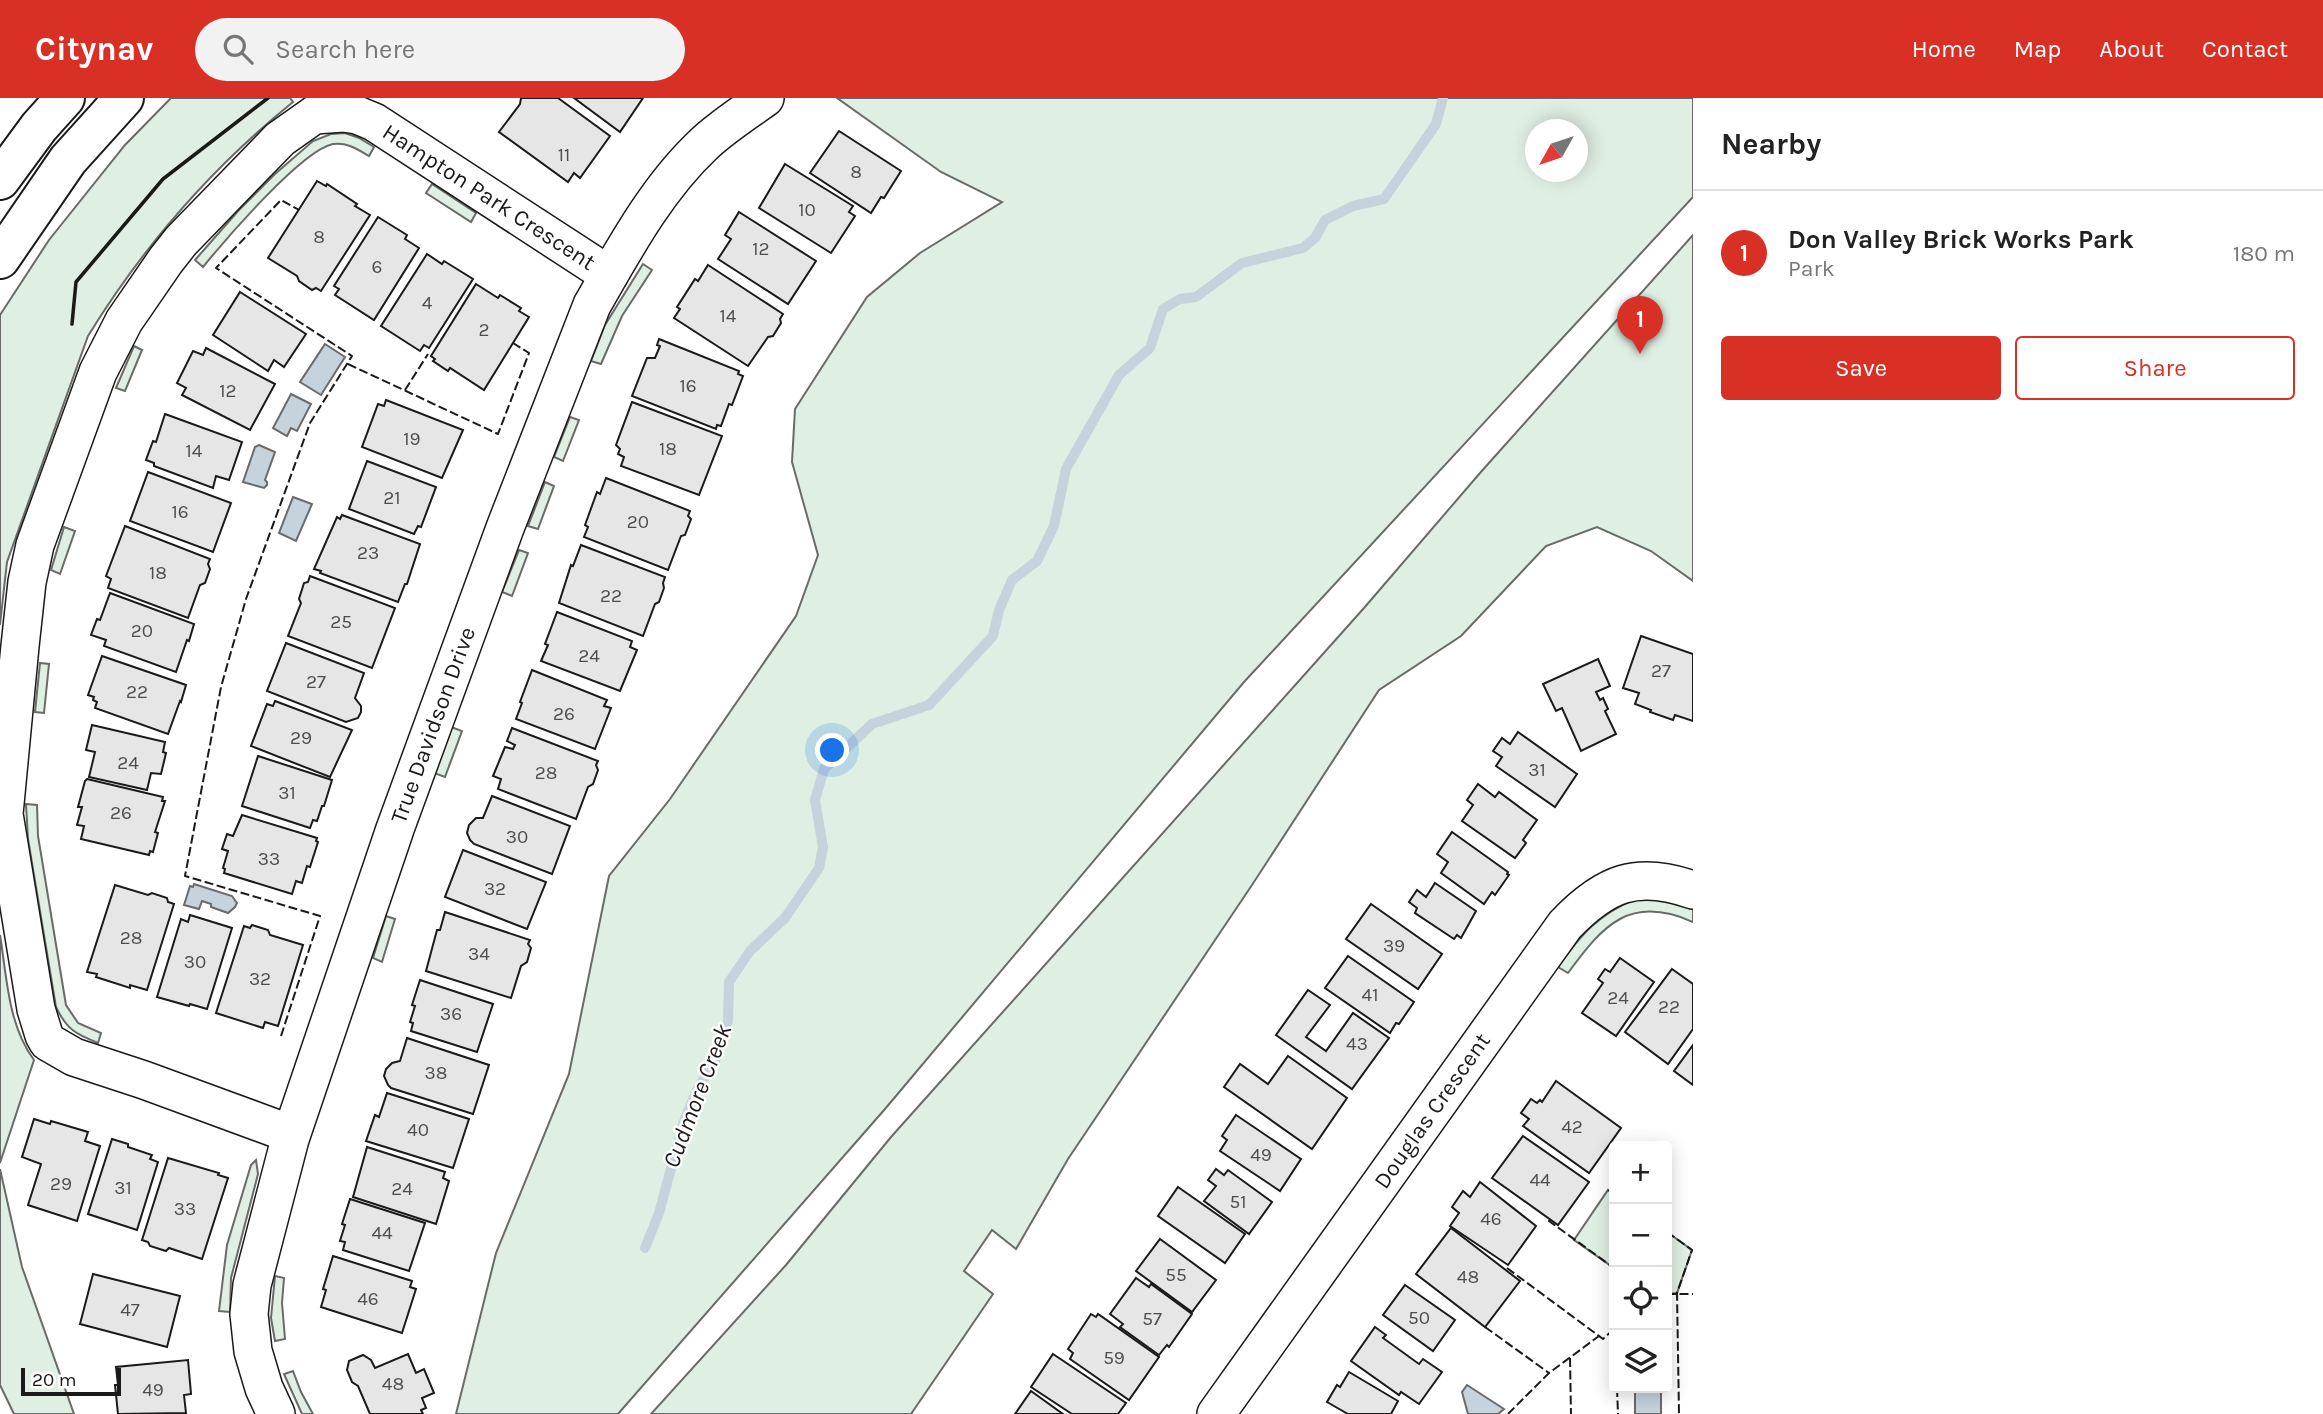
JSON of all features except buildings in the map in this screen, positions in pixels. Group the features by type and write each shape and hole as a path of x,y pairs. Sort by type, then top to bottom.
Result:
{"main road":[{"path":"0,180 39,127 65,98"},
{"path":"0,259 68,160 124,98"}],"street":[{"name":"True Davidson Drive","path":"276,1414 264,1388 253,1352 249,1314 252,1285 291,1134 382,865 505,528 592,305 609,275 660,196 684,165 705,143 765,98"},
{"name":"Hampton Park Crescent","path":"291,1134 74,1057 48,1042 36,1009 5,814 19,646 27,582 35,545 98,372 124,321 181,241 280,139 314,115 342,113 357,115 374,122 609,275"},
{"name":"Douglas Crescent","path":"1216,1414 1564,925 1600,893 1635,880 1668,881 1693,890"}],"green space":[{"path":"171,98 290,98 293,102 234,154 180,210 132,270 88,336 7,562 0,625 0,315 49,240 125,145"},
{"path":"837,98 1693,98 1693,197 1244,682 885,1109 618,1414 456,1414 496,1253 569,1074 609,876 670,799 796,616 818,555 792,462 795,409 867,297 920,253 1002,202 941,172"},
{"path":"345,133 374,147 369,156 343,144 333,144 319,150 284,178 203,267 195,260 239,210 313,141 331,134"},
{"path":"432,184 476,213 471,222 426,193"},
{"path":"1693,235 1693,581 1651,551 1597,527 1546,546 1461,636 1379,690 1068,1159 1016,1249 992,1230 964,1271 993,1294 911,1414 651,1414 786,1265 891,1137"},
{"path":"643,264 652,270 622,316 601,364 591,361 605,325"},
{"path":"134,346 142,350 125,391 116,388"},
{"path":"570,417 579,420 563,461 554,457"},
{"path":"545,482 554,486 538,529 528,526"},
{"path":"64,527 75,531 60,574 51,570"},
{"path":"519,550 528,553 512,596 502,592"},
{"path":"40,663 49,664 44,713 35,712"},
{"path":"451,727 462,731 445,777 434,773"},
{"path":"26,804 37,805 38,836 66,1005 78,1023 101,1033 98,1043 73,1030 56,1007 28,839"},
{"path":"1636,899 1673,899 1693,908 1693,922 1652,911 1635,913 1606,928 1568,973 1558,967 1591,927 1611,911"},
{"path":"386,916 395,919 382,962 373,958"},
{"path":"0,935 14,1016 25,1046 34,1060 0,1163"},
{"path":"256,1160 258,1174 231,1278 230,1312 219,1311 227,1245 251,1165"},
{"path":"0,1169 22,1267 74,1414 14,1414 0,1385"},
{"path":"1608,1190 1609,1191 1609,1264 1574,1240"},
{"path":"1672,1236 1692,1250 1677,1293 1672,1294"},
{"path":"275,1276 284,1278 282,1303 285,1339 275,1341 271,1318"},
{"path":"293,1371 313,1414 302,1414 284,1374"}],"shaded area":[{"path":"325,344 345,357 321,395 300,382"},
{"path":"291,394 311,404 297,431 291,428 287,436 273,428"},
{"path":"259,445 275,452 264,488 243,482 255,447"},
{"path":"293,497 312,504 296,541 279,533"},
{"path":"194,884 232,896 237,903 235,907 228,913 202,901 199,909 184,905 190,886 193,887"},
{"path":"1467,1385 1504,1409 1498,1414 1468,1414 1462,1392"},
{"path":"1635,1393 1661,1393 1661,1414 1635,1414"}],"waterway":[{"name":"Cudmore Creek","path":"645,1248 659,1213 683,1124 698,1088 715,1061 728,1021 729,982 750,951 785,918 819,868 823,847 815,800 824,769 872,724 929,705 993,636 999,610 1012,580 1037,561 1054,526 1066,469 1119,375 1150,348 1163,309 1180,299 1196,297 1242,263 1303,248 1315,238 1325,220 1353,206 1384,199 1436,124 1443,98"}],"fence":[{"path":"281,1036 320,916 185,876 221,687 246,599 310,423 352,356 216,268 281,200 299,210"},
{"path":"348,364 498,434 529,353 513,343"},
{"path":"405,390 428,354"},
{"path":"1550,1220 1613,1267"},
{"path":"1672,1236 1692,1250 1677,1293 1679,1414"},
{"path":"1507,1268 1603,1339 1613,1330"},
{"path":"1672,1294 1693,1294"},
{"path":"1485,1327 1549,1373"},
{"path":"1508,1414 1549,1373 1599,1336"},
{"path":"1570,1358 1571,1414"},
{"path":"1617,1393 1618,1414"}],"wall":[{"path":"72,324 76,282 163,179 268,98"}],"place":[{"name":"Don Valley Brick Works Park","path":"1640,354"}]}
